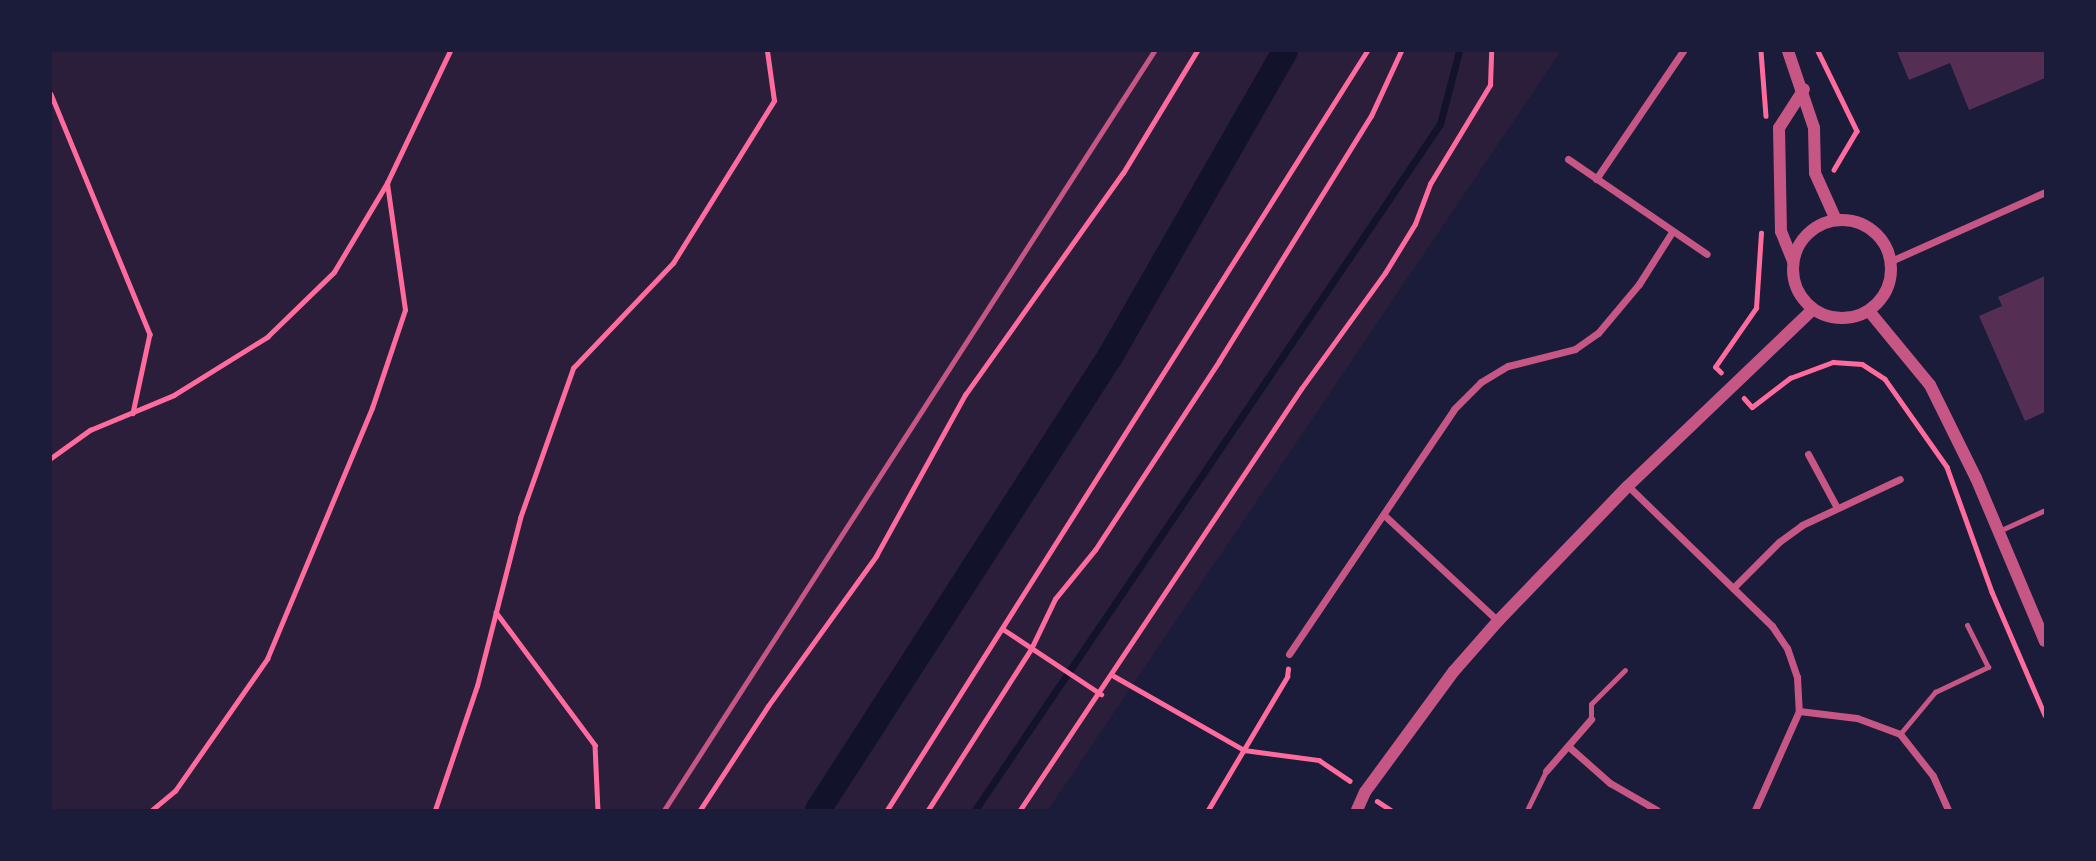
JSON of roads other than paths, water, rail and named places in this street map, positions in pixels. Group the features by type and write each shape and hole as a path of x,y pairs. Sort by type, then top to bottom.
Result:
{"street":[{"path":"1596,178 1683,51"},
{"path":"1788,51 1804,89 1814,128 1815,173 1836,220"},
{"path":"1793,261 1808,233 1836,220 1856,222 1875,233 1891,261 1889,282 1879,304 1869,311 1844,318 1813,309 1800,295 1793,261 1781,232 1779,128 1804,89"},
{"path":"1568,159 1707,254"},
{"path":"1891,261 2045,192"},
{"path":"1289,654 1454,409 1481,382 1508,366 1575,349 1598,333 1639,284 1672,232"},
{"path":"1357,810 1365,792 1454,671 1498,621 1628,486 1813,309"},
{"path":"1869,311 1930,385 1999,531 2045,641"},
{"path":"1808,454 1836,506"},
{"path":"1733,588 1779,542 1836,506 1900,480"},
{"path":"1628,486 1733,588 1787,648 1797,677 1799,711 1755,810"},
{"path":"1384,515 1498,621"},
{"path":"1799,711 1857,718 1900,734 1933,776 1948,810"},
{"path":"1546,771 1591,719"},
{"path":"1568,746 1610,783 1657,810"}],"lane":[{"path":"664,810 1154,51"},
{"path":"1999,531 2045,510"},
{"path":"1900,734 1935,692 1987,667 1967,625"},
{"path":"1591,719 1591,704 1625,670"},
{"path":"1527,810 1546,771"}],"waterway":[{"path":"818,810 1111,355 1285,51"},
{"path":"975,810 1440,124 1459,51"}]}
